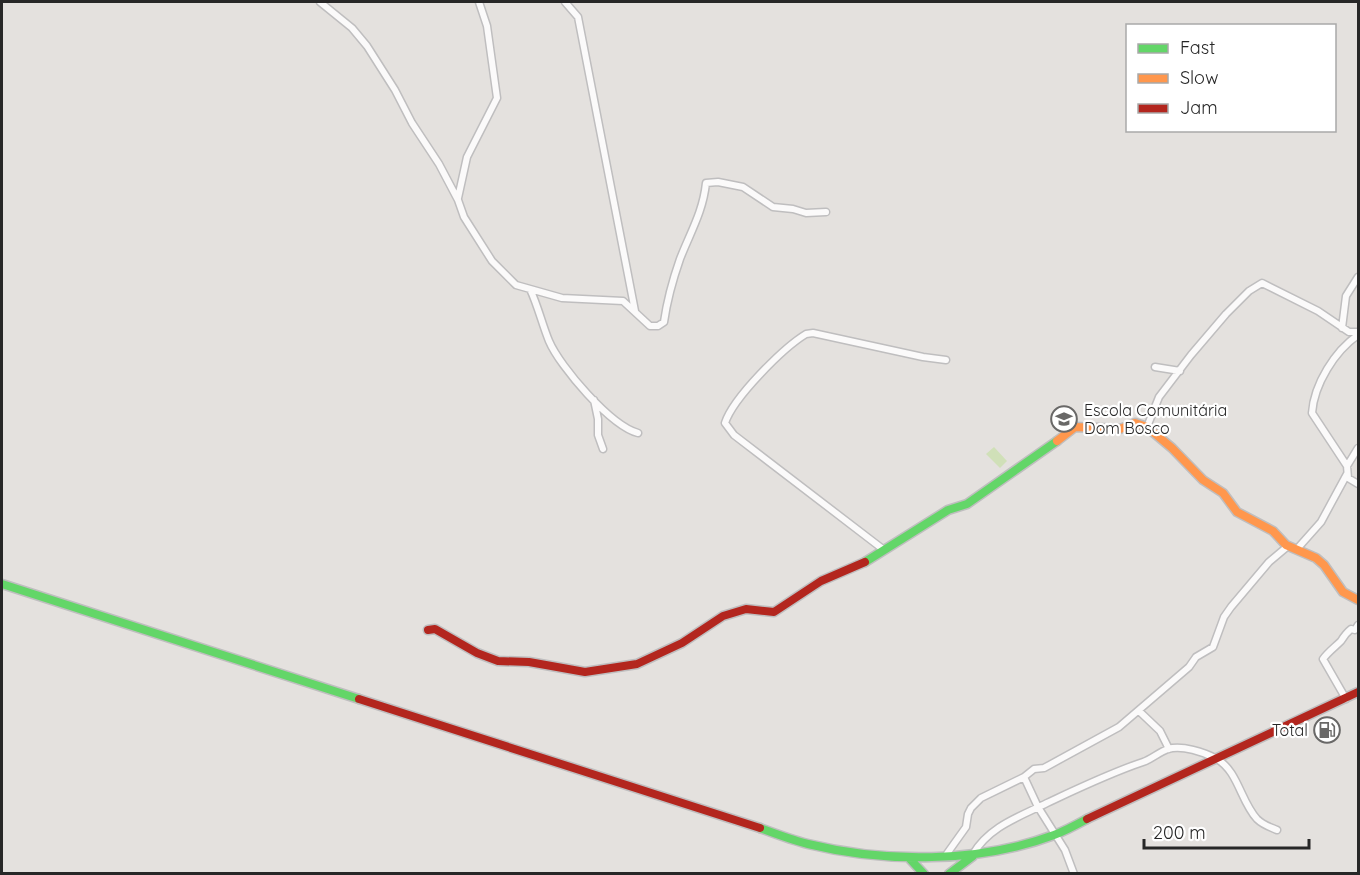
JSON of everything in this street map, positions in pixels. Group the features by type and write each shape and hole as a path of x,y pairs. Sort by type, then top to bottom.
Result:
{"main road":[{"path":"428,630 435,630 477,653 498,661 529,662 585,672 637,664 682,643 723,616 746,609 774,612 821,581 865,562 948,510 967,504 1075,427 1120,429 1135,423 1147,427 1172,448 1203,480 1223,493 1237,512 1259,521 1288,546 1318,560 1342,592 1359,600"},
{"path":"2,584 808,844 861,854 909,858 973,855 1022,845 1054,835 1359,692"},
{"path":"950,873 973,855"},
{"path":"909,858 924,873"}],"street":[{"path":"320,2 352,28 367,46 439,164 458,200 464,217 492,261 516,285 562,298 622,301 650,326 658,326 664,322 680,259 699,218 706,183 718,182 743,187 773,207 806,213 826,212"},
{"path":"458,200 467,157 497,98 487,26 479,2"},
{"path":"565,2 578,17 635,311"},
{"path":"1342,328 1343,306 1346,297 1359,277"},
{"path":"1147,427 1159,397 1226,314 1249,291 1262,283 1318,311 1349,332 1359,333"},
{"path":"530,289 549,342 558,358 594,400 624,427 638,433"},
{"path":"884,550 734,435 724,423 728,412 774,360 806,334 813,333 922,357 946,360"},
{"path":"1359,333 1336,357 1315,394 1312,412 1347,466 1348,478 1359,484"},
{"path":"1155,367 1180,371"},
{"path":"594,400 598,419 598,435 603,449"},
{"path":"1347,466 1359,448"},
{"path":"1297,549 1321,522 1347,474"},
{"path":"944,857 966,827 970,808 981,798 1111,732 1189,667 1196,657 1213,647 1224,617 1231,607 1269,562 1288,546"},
{"path":"1346,699 1323,659 1346,633 1351,629 1355,630 1359,625"},
{"path":"1139,711 1160,731 1169,749"},
{"path":"973,855 979,844 1006,821 1094,780 1143,762 1169,749 1185,749 1217,759 1229,772 1257,819 1277,830"},
{"path":"1024,777 1038,807 1065,850 1074,873"}],"green space":[{"path":"994,447 1007,461 1000,468 986,454"}],"traffic: fast":[{"path":"865,562 948,510 967,504 1057,441"},
{"path":"2,584 359,699"},
{"path":"760,828 784,837 838,850 868,855 932,857 995,851 1025,844 1058,833 1087,819"},
{"path":"949,874 973,856"},
{"path":"909,858 924,874"}],"traffic: slow":[{"path":"1057,441 1075,427 1120,429 1135,423 1147,427 1172,448 1203,480 1223,493 1237,512 1273,531 1286,545 1316,558 1324,565 1343,592 1358,600"}],"traffic: jam":[{"path":"428,630 435,629 477,653 498,661 529,662 585,672 637,664 682,643 723,616 746,609 774,612 821,581 865,562"},
{"path":"1087,819 1358,692"},
{"path":"359,699 760,828"}],"place":[{"name":"Escola Comunitária Dom Bosco","path":"1064,419"},
{"name":"Total","path":"1327,730"}]}
